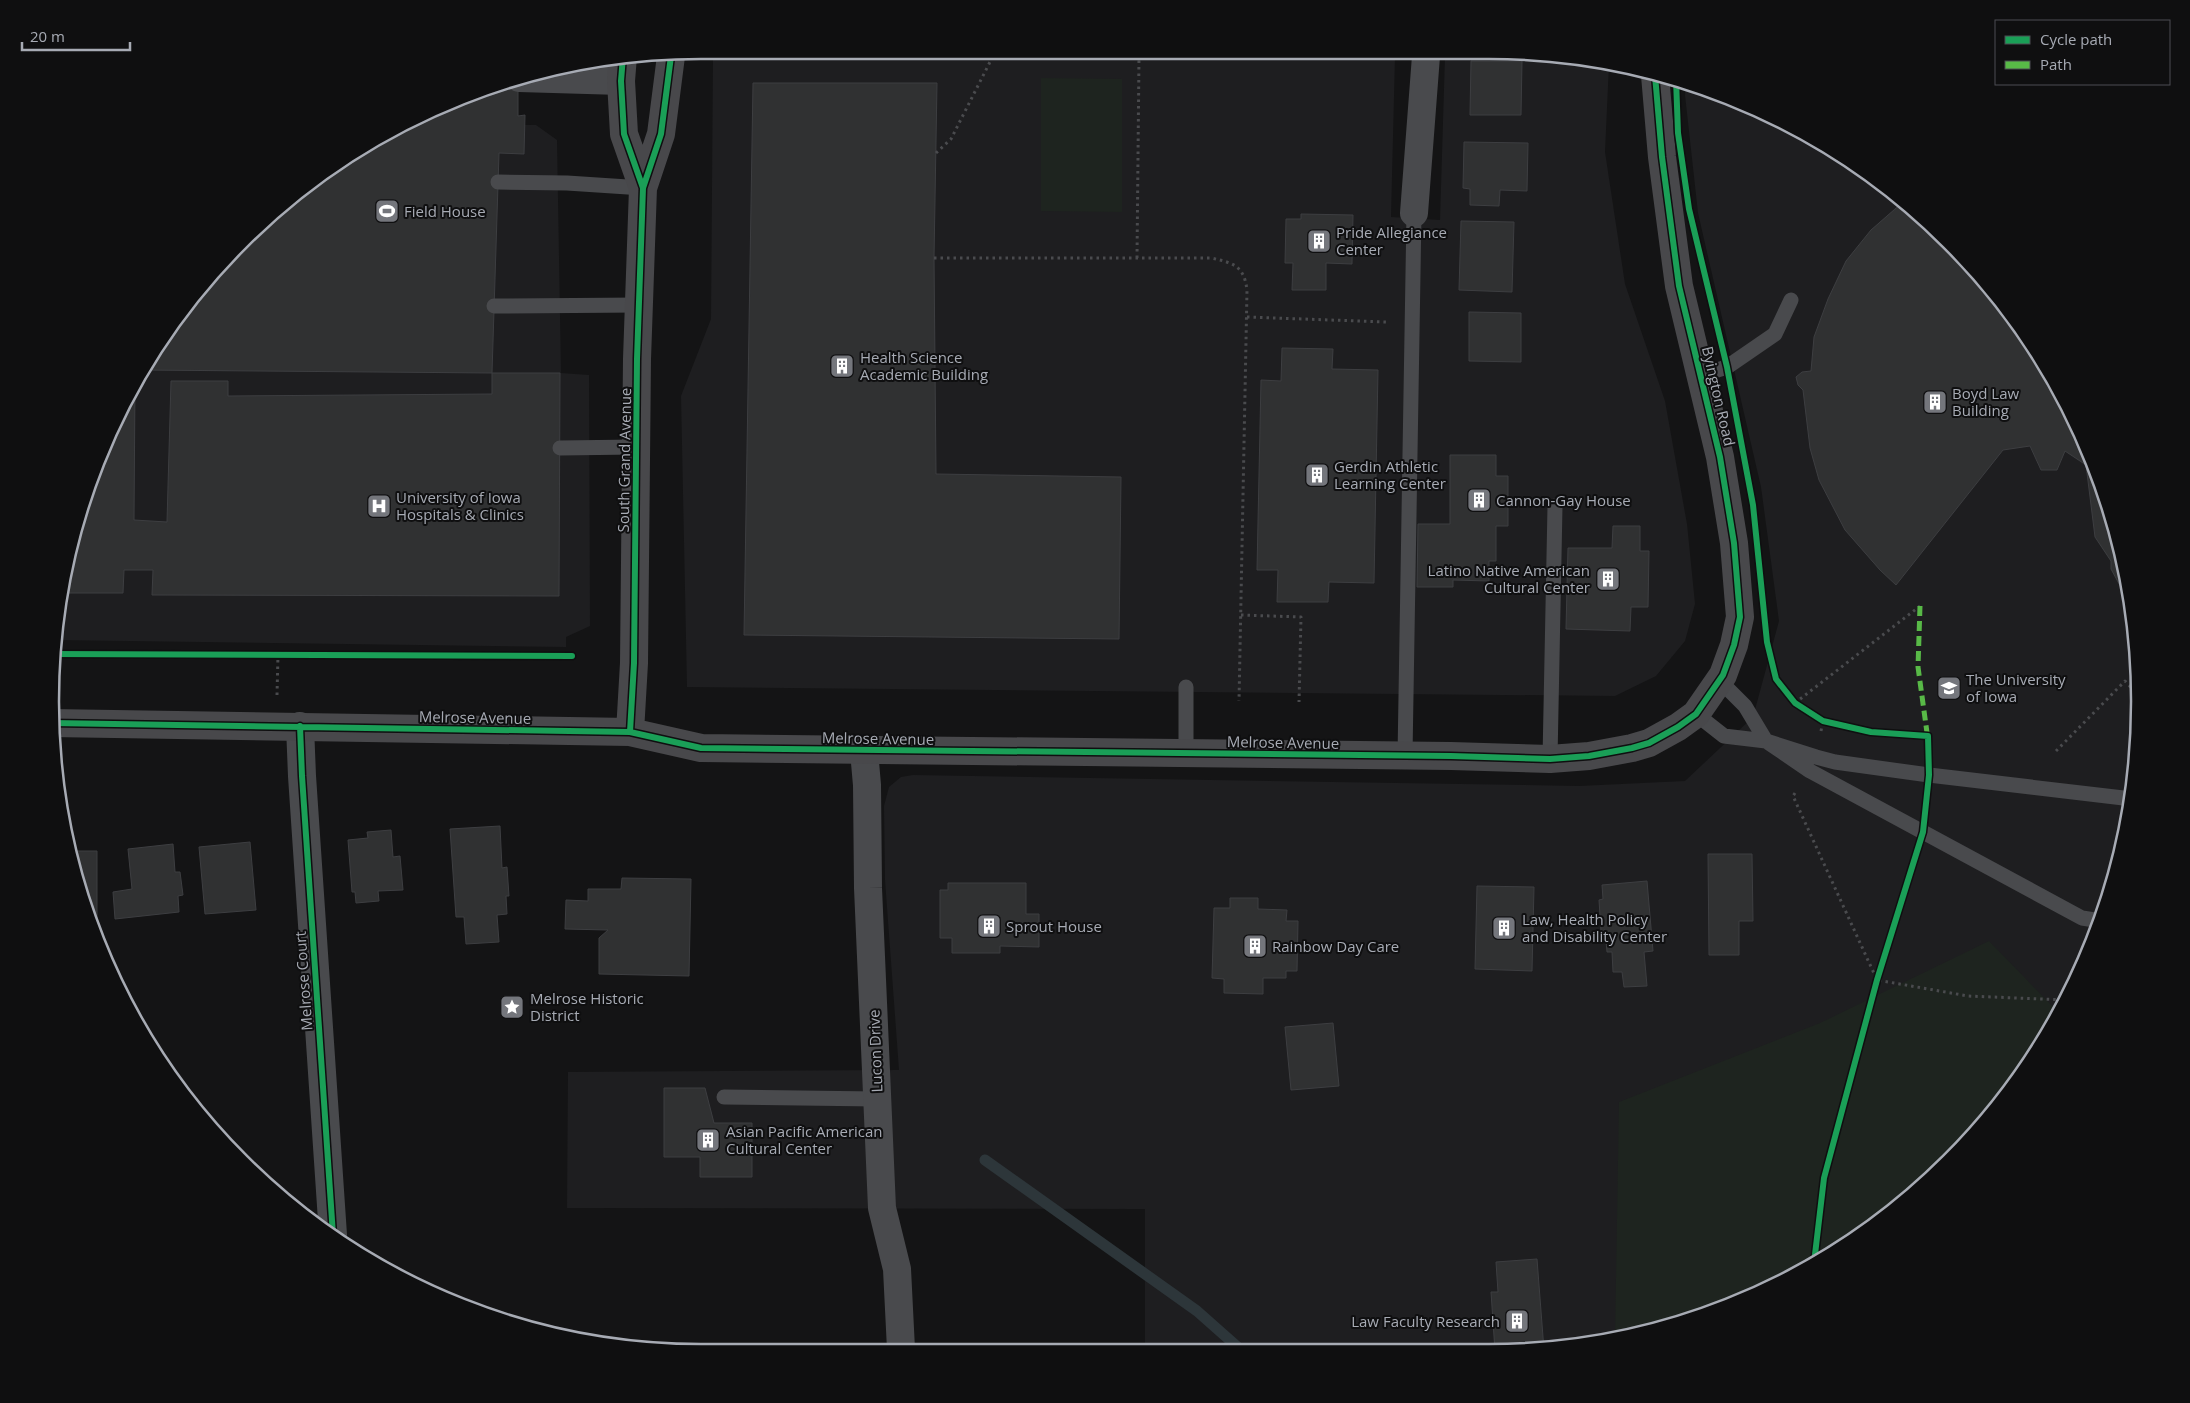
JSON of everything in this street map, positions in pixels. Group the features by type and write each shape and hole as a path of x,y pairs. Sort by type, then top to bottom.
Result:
{"main road":[{"name":"South Grand Avenue","path":"630,732 634,663 636,447 643,188 662,134 671,60"},
{"name":"South Grand Avenue","path":"622,68 624,134 643,188"},
{"name":"Byington Road","path":"1656,81 1662,157 1679,286 1720,457 1734,543 1740,617 1734,645 1719,680 1696,714"},
{"name":"Melrose Avenue","path":"60,723 630,732 701,748 1550,758 1589,756 1649,743 1678,727 1696,714"}],"street":[{"path":"1414,213 1426,59"},
{"path":"566,74 622,68"},
{"name":"Melrose Court","path":"300,726 332,1228"},
{"name":"Lucon Drive","path":"864,751 867,785 868,888 882,1208 897,1270 901,1344"}],"lane":[{"path":"498,182 567,183 643,188"},
{"path":"1405,756 1414,323 1414,213"},
{"path":"1701,375 1726,367 1775,334 1791,300"},
{"path":"494,306 639,305"},
{"path":"560,448 636,447"},
{"path":"1550,758 1555,506"},
{"path":"1719,680 1745,706 1766,741"},
{"path":"1186,687 1186,753"},
{"path":"1696,714 1724,736 1766,741 1813,764 2082,918 2093,920"},
{"path":"1813,764 2124,798"},
{"path":"724,1097 877,1099"}],"path":[{"path":"936,153 951,139 991,59"},
{"path":"1137,258 1140,59"},
{"path":"934,258 1211,258 1229,262 1239,268 1246,278 1247,317 1239,701"},
{"path":"1247,317 1414,323"},
{"path":"1795,703 1920,606"},
{"path":"1240,615 1301,617 1299,702"},
{"path":"2056,751 2125,681 2131,687"},
{"path":"1823,721 1813,764 1794,796 1878,980 1968,996 2058,1000"}],"shaded area":[{"path":"713,59 1395,59 1391,217 1440,220 1445,59 1531,60 1609,70 1605,152 1625,284 1665,401 1687,524 1695,604 1685,641 1656,676 1615,696 687,687 681,396 711,319"},
{"path":"1041,78 1122,79 1122,212 1041,211"},
{"name":"The University of Iowa","path":"1685,90 1695,93 1773,125 1846,167 1912,218 1972,278 2023,344 2065,417 2097,495 2119,576 2130,659 2130,744 2119,827 2097,908 2065,986 2023,1059 1972,1125 1943,1156 1912,1185 1846,1236 1773,1278 1695,1310 1655,1322 1614,1332 1531,1343 1145,1344 1145,1209 567,1208 568,1072 899,1070 885,880 884,806 889,787 901,777 913,775 1579,786 1685,781 1753,717 1779,621 1761,487 1698,213"},
{"path":"419,124 536,125 557,140 561,373 589,375 590,626 566,637 566,647 62,640 71,576 93,495 125,417 167,344 218,278 278,218 344,167"},
{"path":"1989,941 2053,1007 2023,1059 1972,1125 1912,1185 1880,1211 1846,1236 1773,1278 1695,1310 1615,1332 1619,1102 1820,1023"}],"building":[{"path":"1471,61 1522,61 1521,115 1470,115"},
{"name":"Health Science Academic Building","path":"753,83 937,83 934,258 936,474 1121,477 1119,639 744,635"},
{"name":"Field House","path":"518,86 518,116 525,115 524,154 499,153 492,373 151,370 167,344 218,278 278,218 310,192 344,167 417,125 456,108"},
{"path":"1464,142 1528,143 1527,191 1500,190 1499,206 1470,205 1470,189 1463,188"},
{"name":"Boyd Law Building","path":"1898,207 1943,247 1972,278 2023,344 2045,380 2065,417 2085,465 2065,451 2057,470 2041,470 2030,446 2003,450 1896,585 1880,570 1845,530 1819,480 1810,448 1803,390 1798,385 1796,377 1802,372 1811,371 1814,337 1828,299 1846,261 1871,230"},
{"name":"Pride Allegiance Center","path":"1301,214 1353,215 1352,264 1326,263 1326,290 1292,290 1293,263 1285,263 1286,219 1301,219"},
{"path":"1461,221 1514,222 1512,292 1459,290"},
{"path":"1469,312 1521,313 1521,362 1469,361"},
{"name":"Gerdin Athletic Learning Center","path":"1282,348 1333,349 1332,369 1378,370 1374,583 1329,582 1328,602 1277,602 1278,570 1257,570 1261,380 1281,381"},
{"name":"University of Iowa Hospitals & Clinics","path":"492,373 560,373 559,596 152,595 153,570 124,570 123,593 68,593 81,535 93,495 108,456 135,399 134,520 167,522 171,381 228,381 228,396 492,394"},
{"name":"Cannon-Gay House","path":"1450,455 1496,455 1496,476 1508,476 1508,526 1496,526 1496,561 1489,561 1489,581 1453,580 1453,587 1417,587 1418,524 1450,524"},
{"name":"Boyd Law Building","path":"2086,467 2109,535 2121,587 2111,569 2111,561 2095,537"},
{"name":"Latino Native American Cultural Center","path":"1613,526 1640,526 1640,551 1649,551 1648,607 1631,607 1630,631 1566,629 1568,548 1612,548"},
{"path":"500,826 502,868 507,867 509,896 506,896 507,914 497,915 499,942 466,944 464,917 456,917 450,829"},
{"path":"391,830 393,857 400,856 403,890 378,891 379,901 356,903 355,892 352,892 348,840 368,838 367,832"},
{"path":"250,842 256,910 205,914 199,847"},
{"path":"173,844 175,872 180,872 183,895 178,896 179,912 115,919 113,892 132,889 128,849"},
{"path":"77,851 97,851 97,918 93,908"},
{"path":"1708,854 1752,854 1753,921 1739,921 1739,955 1709,955"},
{"path":"622,878 691,879 689,976 599,974 599,938 608,930 565,929 566,900 588,901 588,889 621,889"},
{"path":"1647,881 1653,951 1644,952 1647,986 1624,987 1622,972 1613,972 1612,952 1607,952 1605,930 1601,931 1599,900 1603,899 1602,885"},
{"name":"Sprout House","path":"948,883 1026,883 1026,914 1039,914 1039,947 1000,946 1000,953 952,953 952,938 940,938 940,890 948,890"},
{"name":"Law, Health Policy and Disability Center","path":"1477,886 1534,887 1532,971 1475,969"},
{"name":"Rainbow Day Care","path":"1230,898 1258,898 1258,909 1287,910 1286,921 1298,921 1297,971 1286,971 1286,978 1263,978 1263,994 1224,993 1224,979 1212,978 1214,908 1230,908"},
{"path":"1333,1023 1339,1086 1291,1090 1285,1027"},
{"name":"Asian Pacific American Cultural Center","path":"664,1088 705,1088 714,1123 752,1123 752,1177 700,1177 700,1157 664,1157"},
{"name":"Law Faculty Research","path":"1537,1259 1543,1342 1495,1344 1491,1292 1498,1292 1496,1262"}],"waterway":[{"path":"985,1160 1197,1311 1234,1344"}],"marked path":[{"path":"1920,606 1918,667 1928,740"}],"cycle path":[{"path":"630,732 634,663 637,359 643,188 661,134 671,60"},
{"path":"622,64 621,81 624,134 643,188"},
{"path":"60,723 630,732 701,748 1451,756 1550,759 1589,756 1649,743 1678,727 1696,714 1723,675 1734,645 1740,617 1734,543 1720,457 1679,286 1662,157 1656,81"},
{"path":"1676,87 1678,133 1689,209 1727,367 1753,505 1767,642 1776,679 1795,703 1823,721 1871,732 1928,736 1929,775 1923,832 1877,980 1824,1178 1815,1255"},
{"path":"60,654 572,656"},
{"path":"300,726 332,1228"}],"place":[{"name":"Field House","path":"387,211"},
{"name":"Pride Allegiance Center","path":"1319,241"},
{"name":"Health Science Academic Building","path":"842,366"},
{"name":"Boyd Law Building","path":"1935,402"},
{"name":"Gerdin Athletic Learning Center","path":"1317,475"},
{"name":"Cannon-Gay House","path":"1479,500"},
{"name":"University of Iowa Hospitals & Clinics","path":"379,506"},
{"name":"Latino Native American Cultural Center","path":"1608,579"},
{"name":"The University of Iowa","path":"1949,688"},
{"name":"Sprout House","path":"989,926"},
{"name":"Law, Health Policy and Disability Center","path":"1504,928"},
{"name":"Rainbow Day Care","path":"1255,946"},
{"name":"Melrose Historic District","path":"512,1007"},
{"name":"Asian Pacific American Cultural Center","path":"708,1140"},
{"name":"Law Faculty Research","path":"1517,1321"}]}
